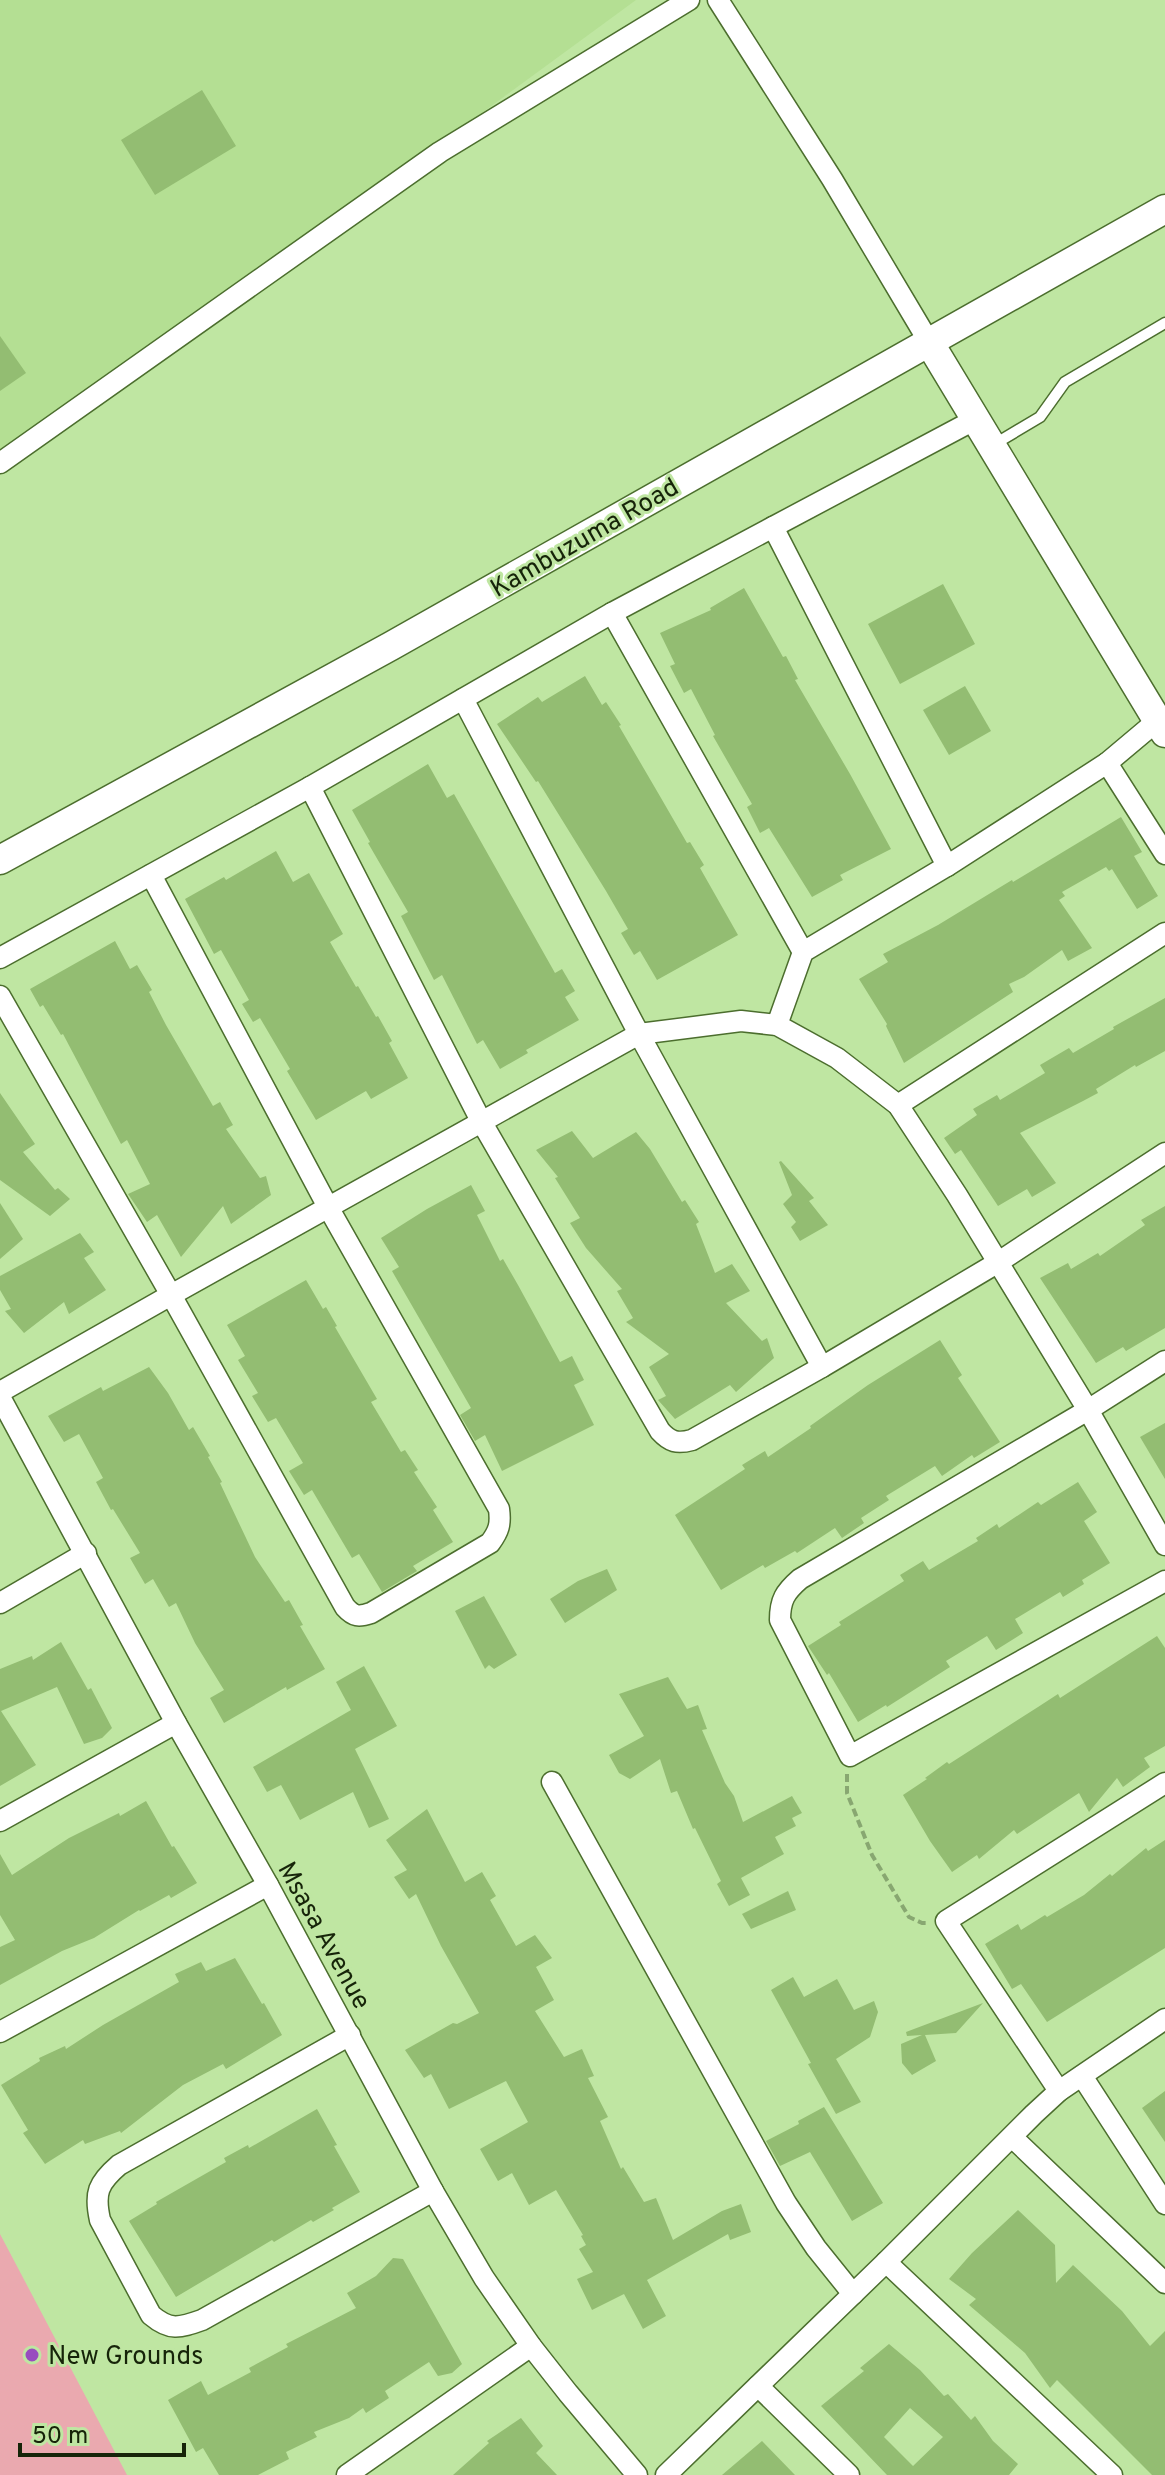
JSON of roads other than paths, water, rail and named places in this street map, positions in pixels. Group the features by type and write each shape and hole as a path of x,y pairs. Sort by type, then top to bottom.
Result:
{"main road":[{"name":"Kambuzuma Road","path":"0,860 377,654 1165,209"},
{"path":"929,342 1161,727"}],"street":[{"path":"0,463 440,152 689,0"},
{"path":"718,0 832,179 929,342"},
{"path":"0,958 310,787 612,613 976,419"},
{"path":"773,527 947,866"},
{"path":"612,613 803,952"},
{"path":"463,699 639,1034 822,1367"},
{"path":"777,1025 803,952 947,866 1161,727"},
{"path":"1107,763 1165,854"},
{"path":"310,787 481,1121 660,1431 668,1439 679,1443 692,1440 822,1367 997,1263 1165,1153"},
{"path":"0,996 352,1615 371,1613 490,1543 501,1521 499,1509 328,1207 151,875"},
{"path":"898,1105 1165,933"},
{"path":"0,1395 171,1295 639,1034 741,1021 777,1025 837,1058 898,1105 957,1195 1088,1410 1165,1545"},
{"path":"1165,1361 1088,1410 800,1579 788,1589 780,1602 780,1620 850,1756 1165,1581"},
{"name":"Msasa Avenue","path":"0,1395 176,1723 484,2278 531,2346 637,2475"},
{"path":"0,1603 86,1553"},
{"path":"0,1821 176,1723"},
{"path":"552,1782 786,2203 816,2248 853,2294"},
{"path":"1059,2091 946,1921 1165,1783"},
{"path":"0,2032 268,1885"},
{"path":"666,2475 1059,2091 1165,2019"},
{"path":"350,2035 119,2165 107,2176 98,2191 100,2220 151,2315 164,2326 175,2327 202,2320 433,2191"},
{"path":"1082,2076 1165,2204"},
{"path":"1012,2137 1165,2283"},
{"path":"886,2262 1112,2475"},
{"path":"347,2475 531,2346"},
{"path":"758,2386 849,2475"}],"lane":[{"path":"992,446 1040,417 1065,382 1165,323"}],"place":[{"name":"New Grounds","path":"32,2355"}]}
